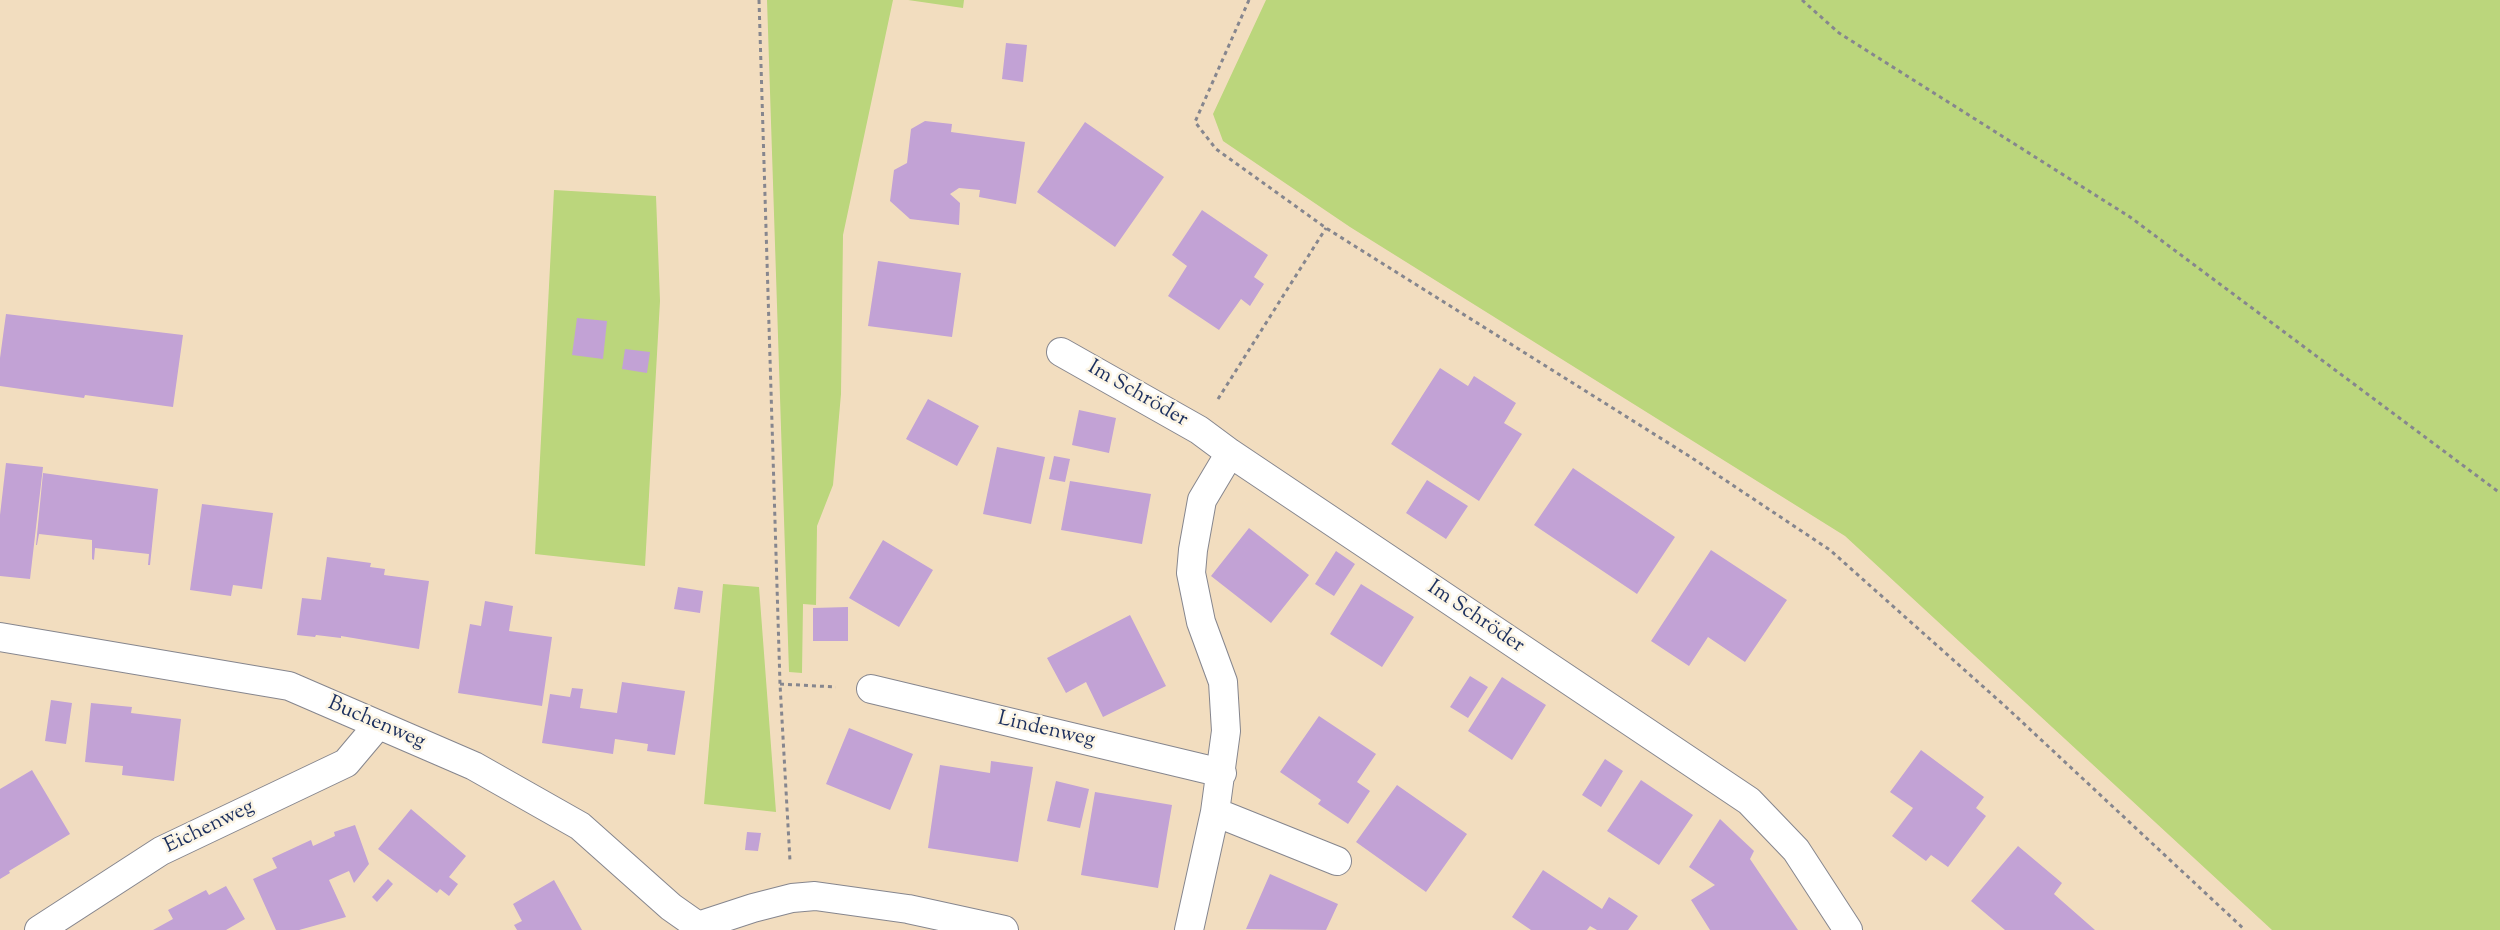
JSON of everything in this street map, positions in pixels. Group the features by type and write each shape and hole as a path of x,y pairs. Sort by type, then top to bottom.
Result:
{"street":[{"name":"Im Schröder","path":"1061,352 1199,430 1230,454 1749,802 1796,850 1848,930"},
{"path":"1189,930 1215,812 1222,773 1226,731 1223,682 1201,622 1192,573 1192,550 1202,500 1230,454"},
{"name":"Buchenweg","path":"0,637 289,686 474,766 580,826 671,907 698,928"},
{"name":"Lindenweg","path":"871,689 1222,773"},
{"name":"Eichenweg","path":"39,930 161,851 346,763 378,724"},
{"path":"1215,812 1338,861"},
{"path":"698,928 753,908 792,898 815,896 908,909 1004,930"}],"path":[{"path":"759,0 780,684 792,898"},
{"path":"1249,0 1196,122 1216,150 1326,228 1689,456 1830,550 1984,688 2245,930"},
{"path":"1802,0 1839,33 2130,217 2500,492"},
{"path":"1199,430 1326,228"},
{"path":"780,684 871,689"}],"green space":[{"path":"767,0 893,0 843,235 841,394 833,485 817,526 816,605 803,604 802,673 789,672"},
{"path":"908,0 964,0 963,8"},
{"path":"1266,0 2500,0 2500,930 2272,930 1845,536 1350,227 1223,141 1213,114"},
{"path":"554,190 656,196 660,301 645,566 535,554"},
{"path":"723,584 759,587 776,812 704,804"}],"building":[{"path":"1006,43 1027,45 1023,82 1002,79"},
{"path":"925,121 952,124 951,132 1025,142 1016,204 979,197 980,190 959,188 950,194 960,203 959,225 910,219 890,201 894,170 907,163 911,129"},
{"path":"1085,122 1164,177 1115,247 1037,192"},
{"path":"1202,210 1268,255 1254,277 1264,284 1250,306 1241,299 1219,330 1168,296 1187,266 1172,255"},
{"path":"878,261 961,273 952,337 868,326"},
{"path":"6,314 183,335 173,407 85,395 84,398 0,386 0,358"},
{"path":"577,318 607,321 603,359 572,355"},
{"path":"625,349 650,352 647,373 622,369"},
{"path":"1440,368 1468,386 1474,376 1516,403 1504,423 1522,434 1479,501 1391,444"},
{"path":"928,399 979,426 957,466 906,439"},
{"path":"1079,410 1116,418 1109,453 1072,445"},
{"path":"997,447 1045,457 1031,524 983,514"},
{"path":"1054,456 1070,459 1065,482 1049,479"},
{"path":"6,463 43,467 30,579 0,576 0,515"},
{"path":"1573,468 1675,537 1637,594 1534,525"},
{"path":"43,473 158,489 150,565 148,565 149,554 95,548 94,560 92,559 92,540 39,534 36,545"},
{"path":"1427,480 1468,506 1446,539 1406,513"},
{"path":"1070,481 1151,494 1142,544 1061,530"},
{"path":"202,504 273,513 262,589 233,585 231,596 190,590"},
{"path":"1249,528 1309,575 1271,623 1211,576"},
{"path":"883,540 933,570 899,627 849,598"},
{"path":"1711,550 1787,600 1745,662 1708,637 1689,666 1651,641"},
{"path":"1336,551 1355,564 1334,596 1315,584"},
{"path":"327,557 371,563 370,567 385,569 384,575 429,581 419,649 341,636 341,638 297,635 302,598 321,600"},
{"path":"1361,584 1414,617 1382,667 1330,634"},
{"path":"678,587 703,591 700,613 674,609"},
{"path":"485,601 513,606 509,631 552,637 542,706 458,693 470,624 481,626"},
{"path":"848,607 848,641 813,641 813,608"},
{"path":"1130,615 1166,686 1103,717 1086,682 1066,693 1047,658"},
{"path":"1470,676 1488,687 1468,718 1450,707"},
{"path":"1502,677 1546,705 1512,760 1468,731"},
{"path":"622,682 685,691 675,755 647,751 648,744 615,739 613,754 542,743 550,694 570,697 572,688 583,689 580,708 617,713"},
{"path":"51,700 72,703 66,744 45,741"},
{"path":"91,703 132,707 131,713 181,719 174,781 122,775 123,766 85,762"},
{"path":"1319,716 1376,754 1357,782 1370,791 1348,824 1318,804 1321,800 1280,772"},
{"path":"849,728 913,754 890,810 826,784"},
{"path":"1921,750 1984,797 1976,808 1986,816 1948,867 1931,855 1926,861 1892,836 1913,808 1890,792"},
{"path":"1605,759 1623,771 1601,807 1582,795"},
{"path":"991,761 1033,767 1018,862 928,848 940,765 990,773"},
{"path":"32,770 70,834 9,871 10,873 0,879 0,789"},
{"path":"1641,780 1693,815 1659,865 1607,831"},
{"path":"1056,781 1089,789 1080,828 1047,821"},
{"path":"1397,785 1467,834 1426,892 1356,842"},
{"path":"1095,792 1172,805 1158,888 1081,875"},
{"path":"411,809 466,856 449,877 458,884 449,896 440,889 437,893 378,849"},
{"path":"1720,819 1754,851 1750,859 1798,930 1710,930 1691,900 1715,885 1689,867"},
{"path":"355,825 369,864 354,883 349,871 329,880 346,917 299,930 276,930 253,879 277,868 272,858 311,840 313,846 335,836 334,832"},
{"path":"747,832 761,833 758,851 745,850"},
{"path":"2018,846 2062,883 2054,894 2095,930 2005,930 1971,901"},
{"path":"1543,870 1602,909 1609,897 1638,916 1628,930 1597,930 1590,926 1587,930 1531,930 1512,917"},
{"path":"1270,874 1338,904 1326,930 1246,929"},
{"path":"388,879 393,884 377,902 372,897"},
{"path":"554,880 582,930 517,930 514,925 522,921 513,904"},
{"path":"226,886 245,919 226,930 153,930 173,919 168,910 206,890 209,895"}]}
